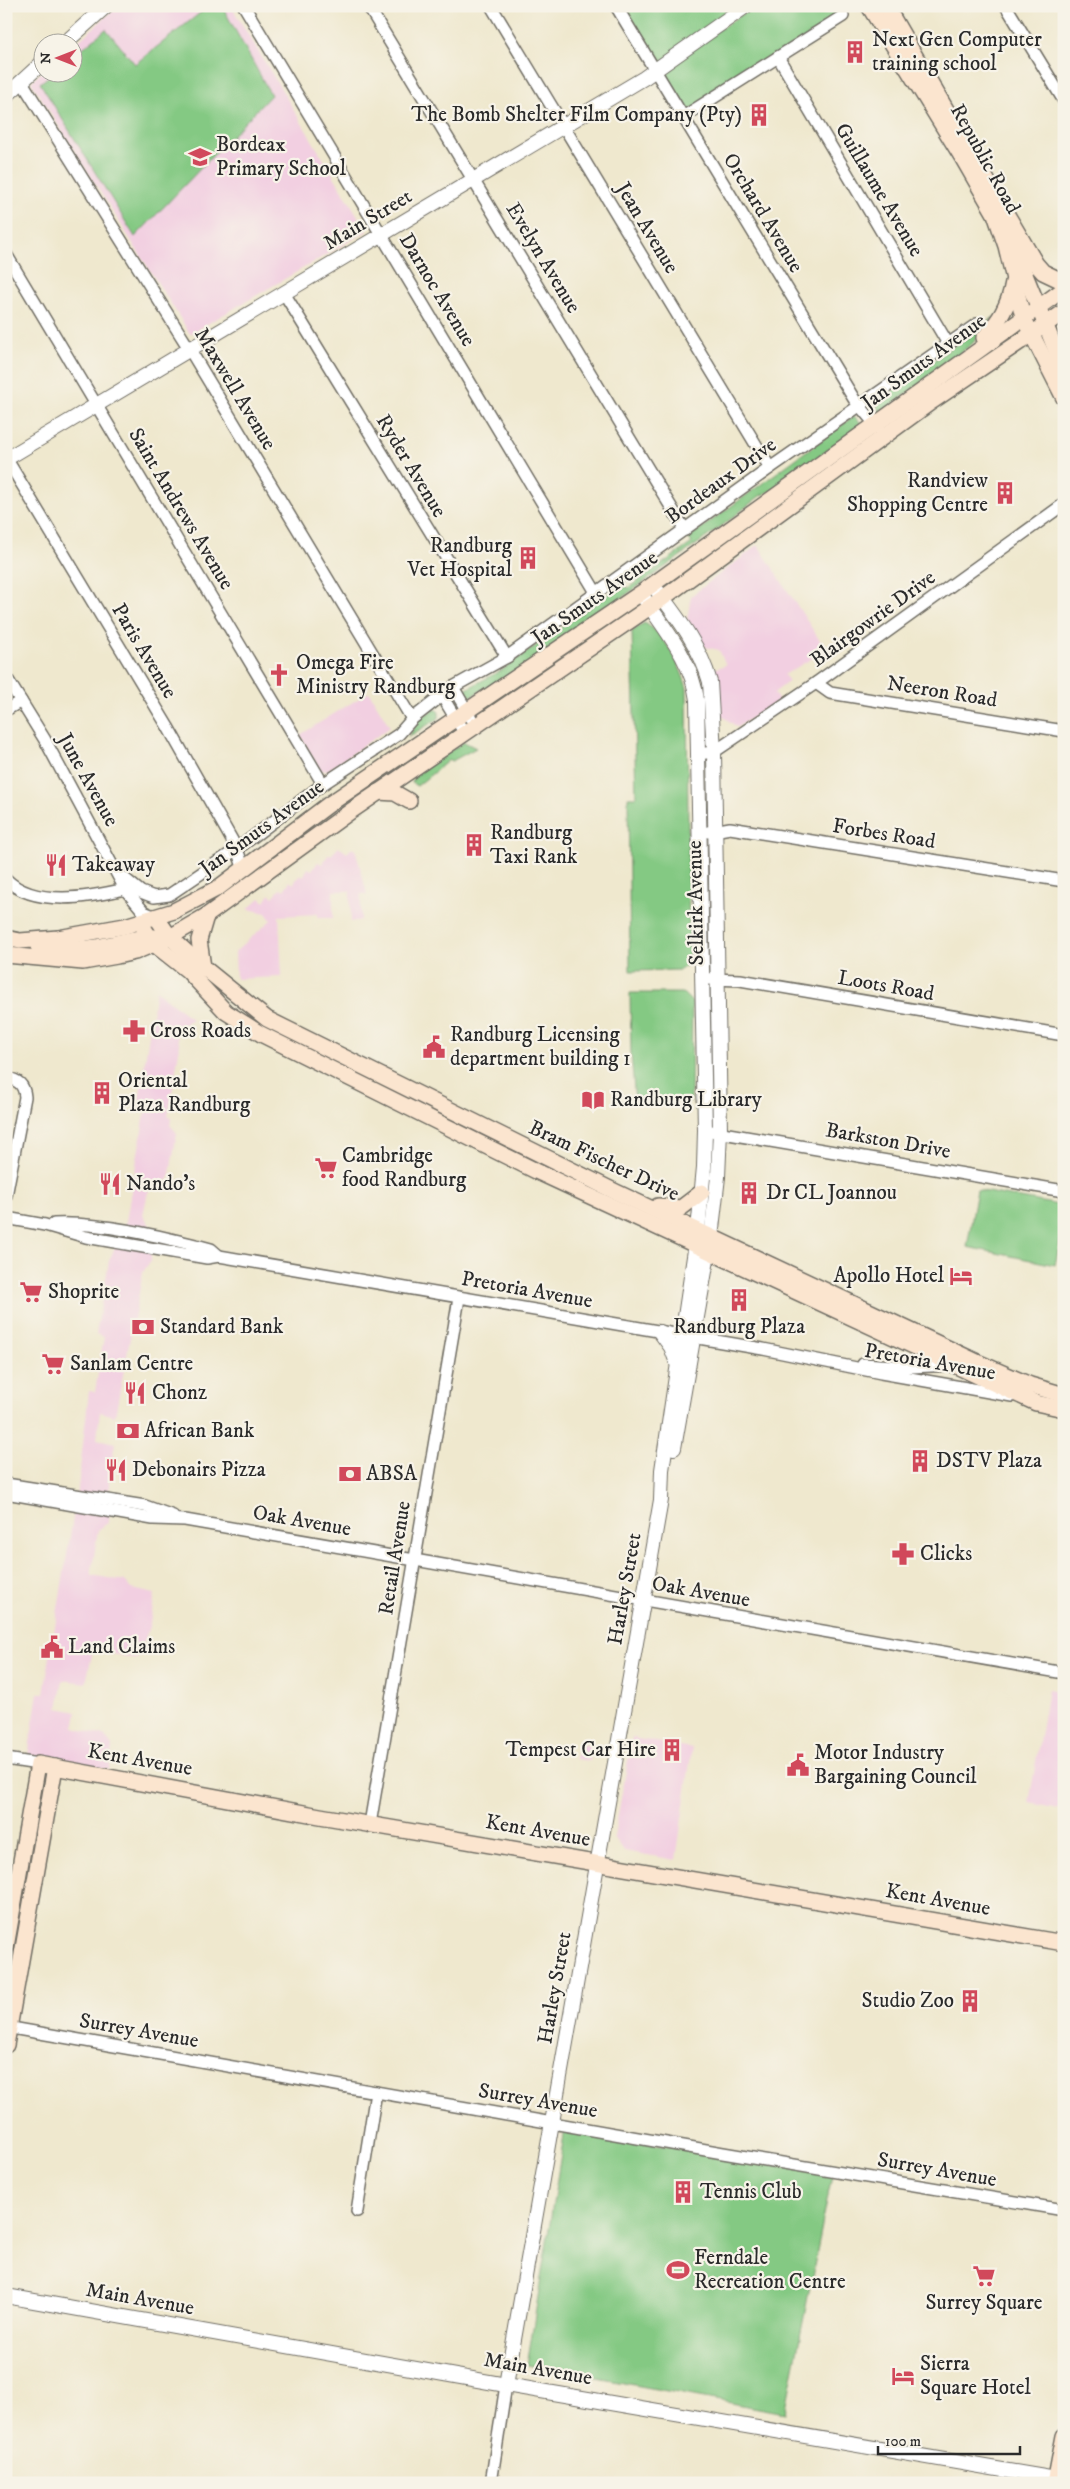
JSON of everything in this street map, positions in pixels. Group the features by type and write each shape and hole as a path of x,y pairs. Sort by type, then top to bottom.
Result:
{"main road":[{"name":"Republic Road","path":"869,6 995,214 1006,246 1023,317 1064,398"},
{"name":"Republic Road","path":"886,6 1003,208 1037,307 1064,370"},
{"path":"1003,208 1036,264 1043,272 1064,282"},
{"path":"960,363 1000,319 1008,304 1013,278"},
{"name":"Jan Smuts Avenue","path":"140,922 193,902 218,888 243,867 328,805 646,589 1064,289"},
{"name":"Jan Smuts Avenue","path":"151,940 170,937 206,916 378,792 663,598 884,436 1064,312"},
{"path":"378,792 395,793 409,801"},
{"path":"203,967 199,940 206,916"},
{"name":"Bram Fischer Drive","path":"156,917 170,937 203,967 267,1019 526,1148 644,1204 703,1240 955,1365 1024,1398 1064,1409"},
{"path":"13,939 94,933 140,922"},
{"name":"Bram Fischer Drive","path":"140,922 151,940 187,970 226,1012 261,1034 528,1166 703,1240 1030,1385 1064,1395"},
{"path":"13,939 62,949 151,940"},
{"path":"6,955 83,962 134,952 151,940"},
{"path":"134,952 161,959 226,1012"},
{"path":"644,1204 667,1208 681,1208 702,1192"},
{"path":"6,1947 38,1764"},
{"name":"Kent Avenue","path":"38,1764 370,1824 1064,1943"},
{"path":"6,2045 55,1767"},
{"path":"1058,2481 1064,2436"}],"street":[{"name":"Darnoc Avenue","path":"244,6 597,594"},
{"name":"Evelyn Avenue","path":"368,6 685,530"},
{"name":"Jean Avenue","path":"492,6 770,468"},
{"name":"Orchard Avenue","path":"616,6 859,405 884,436"},
{"name":"Main Street","path":"6,458 96,403 190,350 654,71 746,6"},
{"path":"1006,6 1064,101"},
{"path":"77,32 104,7"},
{"path":"684,117 843,16"},
{"name":"Guillaume Avenue","path":"778,57 948,342"},
{"path":"6,96 32,73"},
{"name":"Maxwell Avenue","path":"22,82 190,350 412,719"},
{"name":"Saint Andrews Avenue","path":"6,254 324,784"},
{"name":"Ryder Avenue","path":"284,293 508,658"},
{"name":"Bordeaux Drive","path":"119,874 141,892 154,897 169,895 236,849 324,784 399,734 412,719 453,687 508,658 770,468 976,324"},
{"name":"Paris Avenue","path":"6,458 168,727 236,849 243,867"},
{"name":"Blairgowrie Drive","path":"698,754 714,752 816,683 1064,504"},
{"name":"Selkirk Avenue","path":"646,589 663,598 692,639 710,682 714,752 720,1131 718,1177 703,1240"},
{"name":"Selkirk Avenue","path":"646,589 650,607 678,648 695,682 705,1130 702,1192 703,1240"},
{"name":"June Avenue","path":"6,677 119,874 125,889 144,912 156,917"},
{"name":"Neeron Road","path":"816,683 830,693 1064,732"},
{"path":"453,687 461,714 470,730"},
{"path":"442,696 461,714"},
{"path":"6,710 21,701"},
{"name":"Forbes Road","path":"699,834 730,828 1064,881"},
{"path":"6,878 26,892 42,896 80,896 125,889"},
{"name":"June Avenue","path":"135,903 140,922"},
{"name":"Loots Road","path":"702,979 740,980 1064,1035"},
{"path":"6,1078 20,1083 25,1090 6,1196"},
{"name":"Barkston Drive","path":"705,1130 720,1131 1064,1191"},
{"name":"Pretoria Avenue","path":"6,1218 45,1225 82,1225 136,1233 211,1249 218,1256 829,1361 881,1373 1024,1398"},
{"name":"Harley Street","path":"660,1500 670,1471 703,1240"},
{"name":"Retail Avenue","path":"370,1824 458,1298"},
{"path":"660,1332 672,1347 677,1366"},
{"name":"Harley Street","path":"491,2483 506,2385 644,1600 660,1500 662,1470 677,1366 688,1337"},
{"name":"Pretoria Avenue","path":"829,1361 911,1367 977,1362"},
{"name":"Oak Avenue","path":"6,1484 145,1506 185,1520"},
{"name":"Oak Avenue","path":"6,1494 153,1519 185,1520 1064,1673"},
{"name":"Kent Avenue","path":"6,1759 38,1764"},
{"name":"Surrey Avenue","path":"8,2027 1064,2210"},
{"path":"357,2212 376,2092"},
{"name":"Main Avenue","path":"6,2296 1058,2481"}],"shaded area":[{"name":"Bordeax Primary School","path":"118,6 231,6 367,231 190,334 31,82 82,82 82,38"},
{"path":"758,545 826,650 784,675 789,681 774,693 779,701 737,727 718,713 714,669 726,665 719,650 705,647 687,620 691,596"},
{"path":"369,692 390,727 328,770 320,771 300,735"},
{"path":"339,847 347,853 355,848 367,894 361,894 361,920 351,922 350,891 333,891 333,918 318,918 318,914 279,916 282,977 236,979 235,952 271,920 266,913 248,909 260,898 265,902 270,894 273,897 281,888 284,890 290,881 293,884 300,875 303,877 308,868 312,870 318,862 322,864 329,854 331,855"},
{"path":"156,990 192,1019 180,1027 177,1037 180,1045 168,1116 172,1117 170,1125 177,1133 169,1179 148,1192 143,1215 151,1227 151,1260 143,1272 115,1416 100,1412 97,1439 115,1443 109,1478 109,1522 98,1530 91,1575 125,1581 132,1589 155,1594 149,1628 137,1659 93,1650 86,1683 63,1680 58,1708 77,1712 74,1728 105,1736 112,1746 109,1770 28,1755 38,1693 44,1693 78,1488 89,1391 95,1392 104,1337 96,1334 109,1261 126,1221 146,1108 138,1106"},
{"path":"1048,1689 1064,1692 1064,1810 1029,1803"},
{"path":"632,1738 692,1748 676,1860 624,1851 614,1837"},
{"path":"578,1744 592,1746 590,1761 575,1759"}],"green space":[{"path":"209,6 222,6 271,95 135,237 40,83 82,82 82,49 106,29 135,64"},
{"path":"619,6 735,6 656,67"},
{"path":"754,6 854,6 686,116 658,71"},
{"path":"994,317 972,344 881,413 875,403"},
{"path":"854,416 862,424 779,487 760,496 718,529 534,661 466,699 461,692 502,670 621,585 628,588 692,543 688,538"},
{"path":"644,623 658,634 671,651 687,688 689,963 680,970 630,971 628,797 636,797 632,631"},
{"path":"435,709 439,712 439,718 408,737 421,717"},
{"path":"464,742 476,748 452,761 449,760 417,786 412,783 415,773"},
{"path":"630,993 683,993 692,1002 691,1101 635,1102 631,1053"},
{"path":"977,1190 1064,1206 1064,1223 1055,1265 967,1247"},
{"name":"Ferndale Recreation Centre","path":"565,2129 832,2175 785,2413 527,2365"}],"place":[{"name":"Next Gen Computer training school","path":"855,52"},
{"name":"The Bomb Shelter Film Company (Pty)","path":"759,115"},
{"name":"Bordeax Primary School","path":"200,157"},
{"name":"Randview Shopping Centre","path":"1005,493"},
{"name":"Randburg Vet Hospital","path":"528,558"},
{"name":"Omega Fire Ministry Randburg","path":"279,675"},
{"name":"Randburg Taxi Rank","path":"474,845"},
{"name":"Takeaway","path":"56,865"},
{"name":"Cross Roads","path":"134,1031"},
{"name":"Randburg Licensing department building 1","path":"434,1047"},
{"name":"Oriental Plaza Randburg","path":"102,1093"},
{"name":"Randburg Library","path":"593,1100"},
{"name":"Cambridge food Randburg","path":"326,1168"},
{"name":"Nando's","path":"110,1184"},
{"name":"Dr CL Joannou","path":"749,1193"},
{"name":"Apollo Hotel","path":"961,1276"},
{"name":"Shoprite","path":"31,1292"},
{"name":"Randburg Plaza","path":"739,1300"},
{"name":"Standard Bank","path":"143,1327"},
{"name":"Sanlam Centre","path":"53,1364"},
{"name":"Chonz","path":"135,1393"},
{"name":"African Bank","path":"128,1431"},
{"name":"DSTV Plaza","path":"920,1461"},
{"name":"Debonairs Pizza","path":"116,1470"},
{"name":"ABSA","path":"350,1474"},
{"name":"Clicks","path":"903,1554"},
{"name":"Land Claims","path":"52,1647"},
{"name":"Tempest Car Hire","path":"672,1750"},
{"name":"Motor Industry Bargaining Council","path":"798,1765"},
{"name":"Studio Zoo","path":"970,2001"},
{"name":"Tennis Club","path":"683,2192"},
{"name":"Ferndale Recreation Centre","path":"678,2270"},
{"name":"Surrey Square","path":"984,2276"},
{"name":"Sierra Square Hotel","path":"903,2376"}]}
